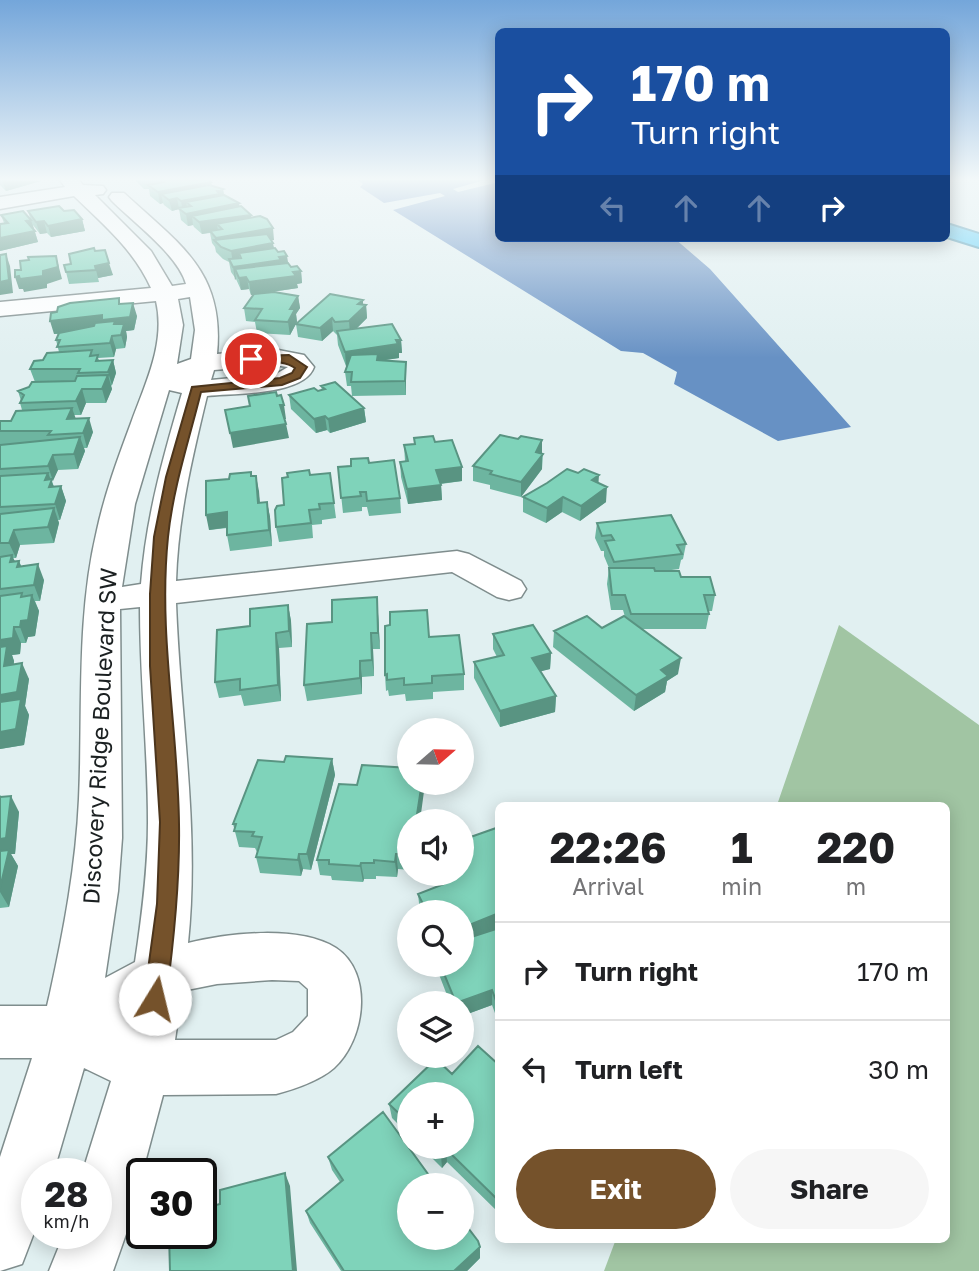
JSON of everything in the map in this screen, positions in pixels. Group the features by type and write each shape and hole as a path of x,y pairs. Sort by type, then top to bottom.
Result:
{"street":[{"name":"Discovery Ridge Boulevard SW","path":"112,1173 143,1068 168,904 170,822 159,666 158,594 161,537 186,377 171,326 183,292 152,267 130,239"},
{"path":"0,309 183,292"},
{"name":"Discovery Ridge Boulevard SW","path":"0,1242 47,1109 68,1032 93,909 99,836 98,677 102,600 112,534 125,480 186,377"},
{"path":"102,600 457,561 509,589"},
{"path":"0,1032 68,1032 143,1068 276,1067 310,1054 323,1041 337,1010 337,993 331,979 321,967 307,960 284,957 208,961 159,975 68,1032"},
{"name":"Discovery Ridge Boulevard SW","path":"81,1271 89,1249"}],"green space":[{"path":"839,625 979,725 979,1271 604,1271 614,1243 950,1243 950,802 778,802"}],"water":[{"path":"440,239 679,242 710,269 851,427 778,441 674,384 677,372 643,353 621,351"}],"building":[{"path":"271,239 273,243 231,251 214,240"},
{"path":"94,248 95,251 105,250 109,263 95,266 96,270 66,272 64,265 71,264 69,254"},
{"path":"275,248 278,252 284,251 287,256 279,257 281,260 233,267 229,259 241,258 239,253"},
{"path":"6,254 9,280 0,282 0,255"},
{"path":"56,256 58,267 43,271 43,276 20,279 19,276 15,277 15,270 21,270 20,261 29,260 28,257"},
{"path":"288,263 291,267 297,266 301,271 293,272 296,276 249,282 246,277 239,278 235,269"},
{"path":"274,292 298,296 290,309 295,309 288,322 255,320 262,309 244,308 254,294"},
{"path":"330,294 363,300 358,304 366,305 349,321 335,322 332,318 320,328 296,324"},
{"path":"119,298 119,304 133,303 130,317 102,320 102,315 50,321 51,313 70,303"},
{"path":"115,321 114,324 124,324 121,335 112,336 110,343 57,347 59,333 94,326 95,323"},
{"path":"392,324 401,340 396,340 398,344 345,352 337,331"},
{"path":"92,350 90,356 98,355 96,361 113,360 108,372 78,373 80,369 30,369 34,361 43,360 47,353"},
{"path":"378,354 377,360 406,362 405,381 351,382 352,372 345,372 351,355"},
{"path":"108,375 102,389 82,389 76,401 20,403 24,395 18,391 29,387 32,382 75,381 77,376"},
{"path":"335,382 364,408 328,419 325,416 314,419 289,395 314,388 318,391 325,389 321,386"},
{"path":"276,392 277,396 281,395 284,405 280,405 286,424 230,433 225,410 250,406 248,396"},
{"path":"72,408 67,419 89,418 83,433 48,435 51,431 0,431 0,421 11,421 16,411"},
{"path":"500,435 542,440 536,452 543,454 521,482 490,474 492,471 473,466"},
{"path":"433,436 435,442 452,440 462,467 436,470 441,485 407,489 400,462 408,461 404,445 415,444 414,438"},
{"path":"80,437 74,454 53,455 48,466 0,469 0,445"},
{"path":"368,458 369,463 394,460 400,498 367,501 366,492 360,492 361,496 341,498 338,467 351,466 351,459"},
{"path":"567,469 578,473 584,469 599,475 592,480 607,487 581,506 563,497 547,508 523,497 547,483"},
{"path":"309,470 310,475 330,473 334,503 319,504 320,509 309,510 311,523 276,527 275,510 277,506 284,505 282,478 288,477 287,473"},
{"path":"251,472 251,476 256,476 258,503 267,502 269,530 227,535 227,512 206,515 206,481 229,479 230,474"},
{"path":"48,473 45,480 52,479 49,487 61,486 55,504 0,507 0,476"},
{"path":"54,508 48,527 14,530 9,543 0,543 0,514"},
{"path":"671,515 686,544 677,545 682,554 614,562 605,541 614,540 611,535 602,536 597,523"},
{"path":"12,555 10,562 19,561 17,567 38,564 34,585 0,589 0,557"},
{"path":"609,568 654,568 655,571 679,571 681,577 710,577 715,595 704,595 709,614 631,614 625,595 612,595"},
{"path":"22,593 21,597 32,595 28,620 21,621 20,627 14,627 13,638 0,640 0,596"},
{"path":"377,597 378,633 371,633 372,660 360,661 360,678 304,685 307,624 332,622 332,600"},
{"path":"288,605 289,631 276,633 278,685 240,690 240,679 215,682 217,630 250,626 250,609"},
{"path":"427,610 429,637 459,635 464,674 432,676 432,683 404,685 404,678 387,680 385,626 390,625 390,612"},
{"path":"587,616 602,628 624,616 681,658 661,670 668,676 636,695 554,631"},
{"path":"533,625 551,653 532,658 556,696 500,711 474,662 504,655 493,634"},
{"path":"7,646 4,666 22,663 17,692 0,695 0,647"},
{"path":"21,699 16,729 0,732 0,702"},
{"path":"286,756 332,759 307,854 299,854 298,860 256,857 262,837 252,836 254,832 234,831 236,824 233,824 258,760 284,762"},
{"path":"362,765 397,767 397,795 420,795 418,809 397,809 395,862 374,860 374,863 361,863 360,866 329,864 329,860 317,860 339,784 357,785"},
{"path":"11,796 6,838 0,839 0,797"},
{"path":"495,828 495,915 474,923 474,900 421,900 418,894 439,886 474,886 474,836"},
{"path":"9,850 0,888 0,851"},
{"path":"495,929 495,998 492,990 474,996 474,991 451,991 445,977 474,977 474,936"},
{"path":"478,1046 495,1061 495,1197 474,1176 474,1173 470,1173 456,1159 474,1159 474,1082 412,1082 427,1068 446,1068 452,1074 458,1068 474,1068 474,1050"},
{"path":"397,1096 397,1112 389,1104"},
{"path":"383,1112 397,1131 397,1159 417,1159 427,1173 397,1173 397,1250 474,1250 474,1236 480,1247 454,1271 344,1271 306,1211 343,1180 328,1157"},
{"path":"285,1173 293,1271 170,1271 169,1249 217,1249 217,1205 220,1204 220,1190"}],"route":[{"path":"155,999 168,904 170,822 159,666 158,594 161,537 172,477 196,389 273,383 290,379 301,367 289,358 251,359"}]}
